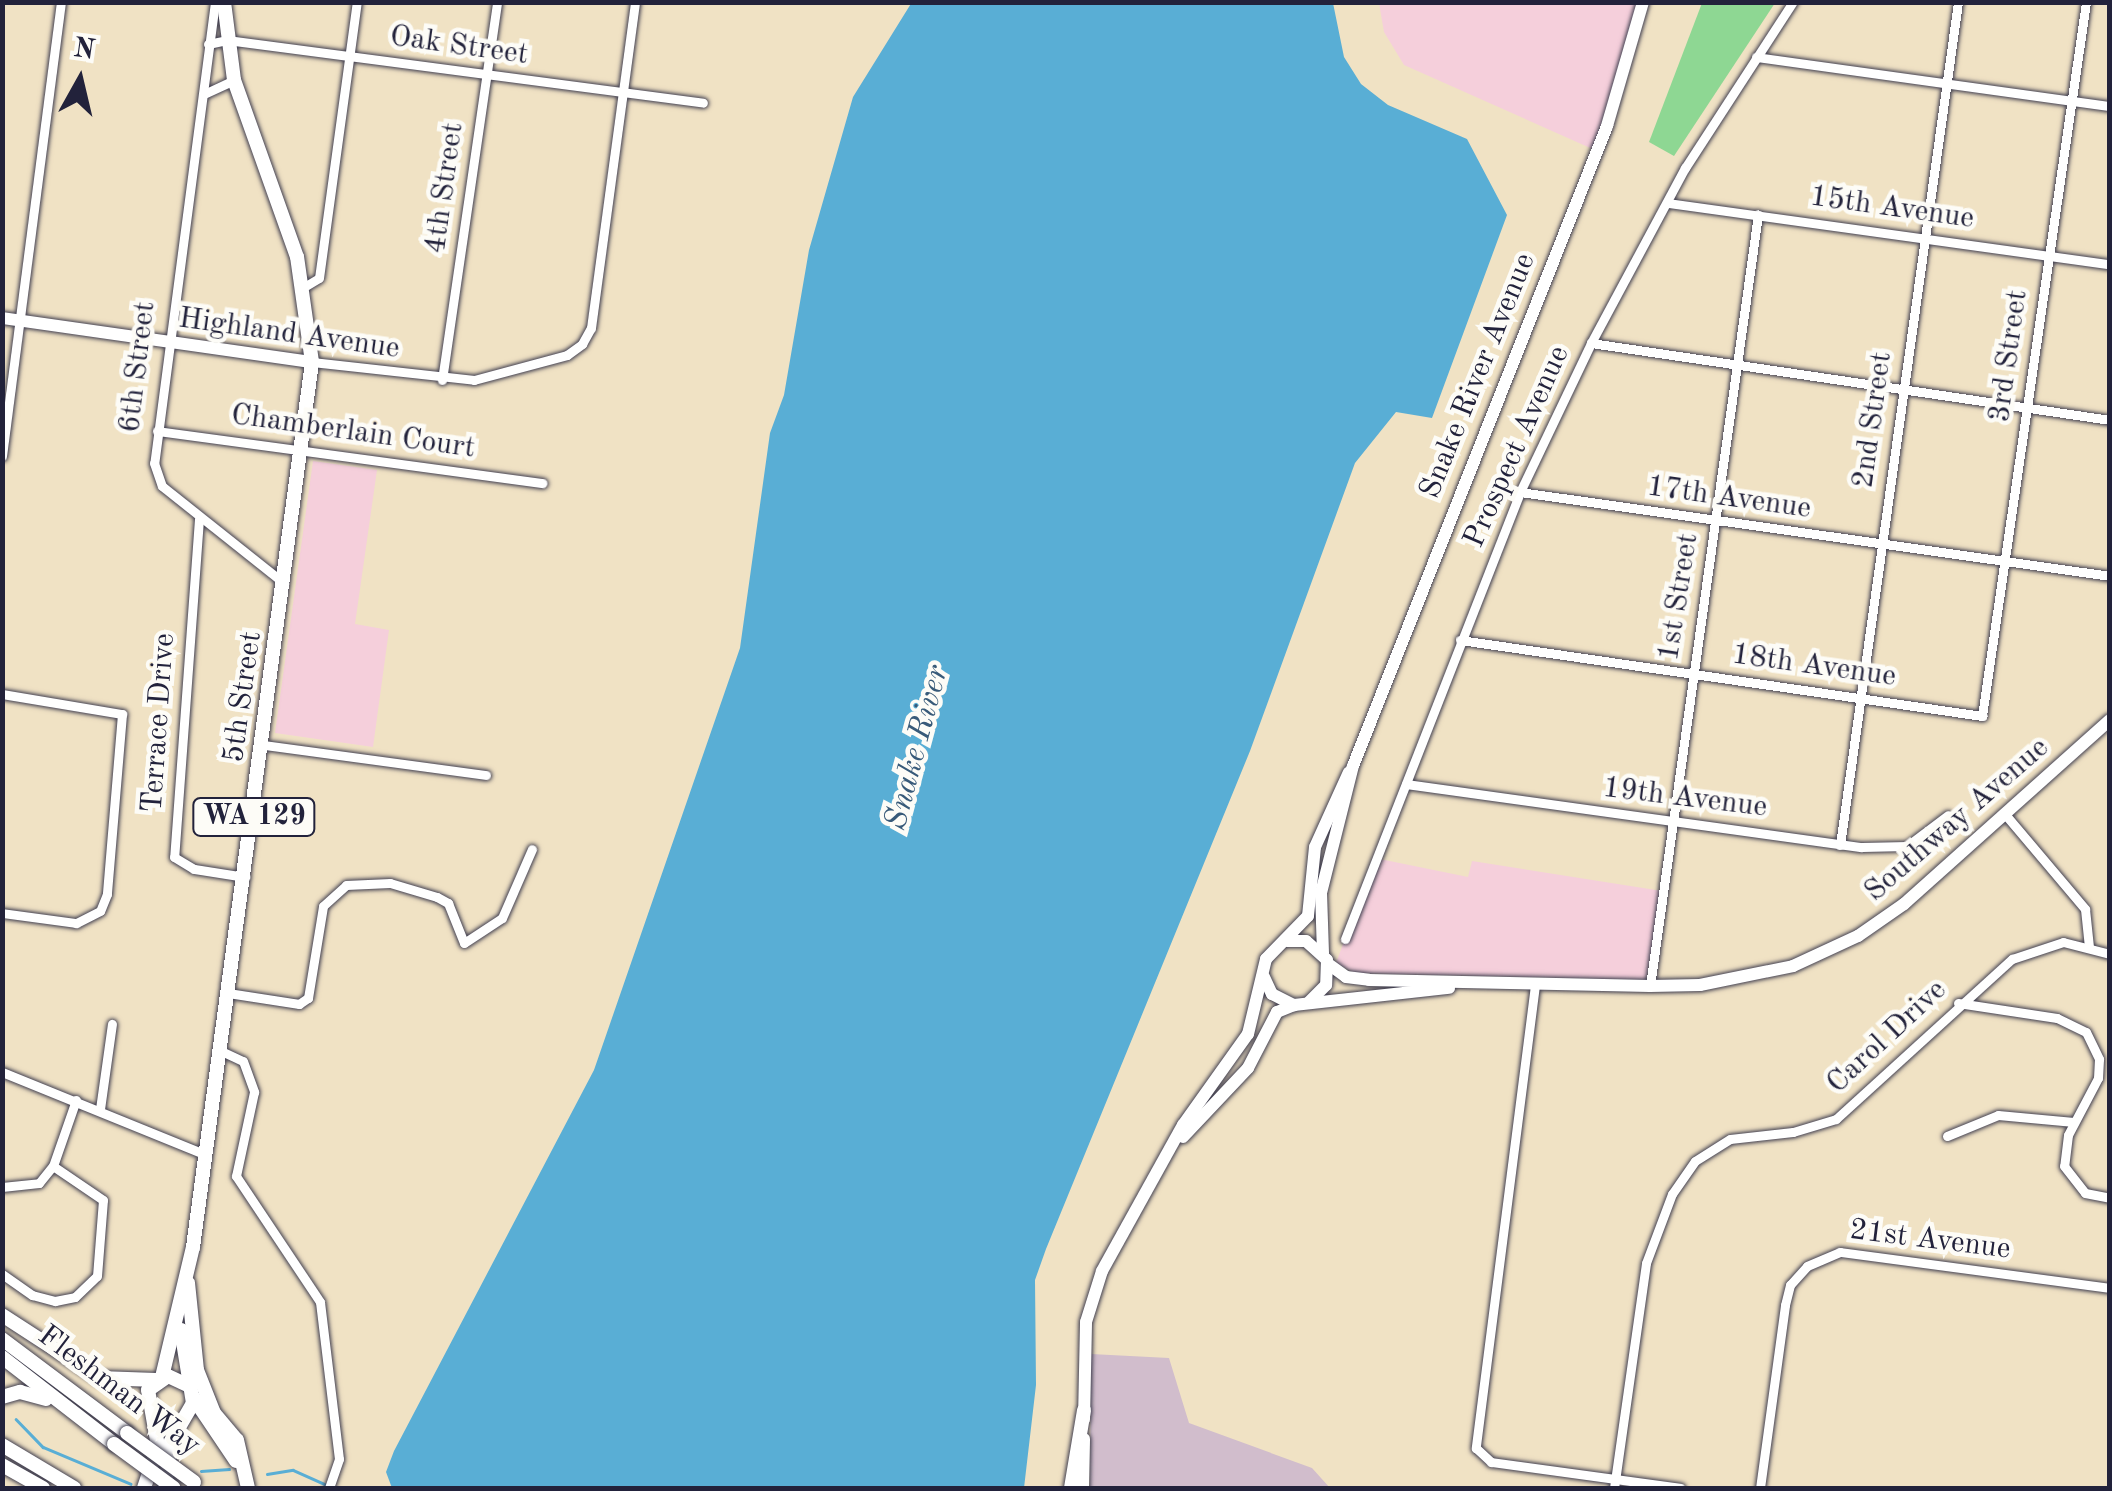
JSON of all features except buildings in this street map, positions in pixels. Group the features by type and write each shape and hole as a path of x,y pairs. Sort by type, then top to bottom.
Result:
{"main road":[{"name":"WA 129","path":"224,2 234,80 304,288 312,362"},
{"name":"Snake River Avenue","path":"1284,942 1308,916 1315,847 1353,766 1607,126 1644,2"},
{"name":"Highland Avenue","path":"10,319 312,362"},
{"name":"5th Street","path":"144,1488 158,1446 146,1402 159,1379 187,1277 305,449 312,362"},
{"name":"Southway Avenue","path":"1325,958 1354,978 1650,986 1733,980 1834,948 1904,904 2110,720"},
{"name":"Snake River Avenue","path":"1325,958 1323,878 1353,766"},
{"path":"1084,1488 1084,1410 1092,1295 1117,1238 1162,1162 1248,1034 1263,971 1273,948 1284,942 1306,941 1325,958 1326,986 1301,1004 1278,1012 1248,1068 1162,1162"},
{"path":"1263,971 1272,994 1301,1004"},
{"name":"Southway Avenue","path":"1301,1004 1476,984"},
{"name":"5th Street","path":"187,1277 188,1306 180,1344 191,1391"},
{"path":"188,1306 205,1394 237,1440 246,1481"},
{"path":"2,1315 98,1378 159,1379 191,1391 246,1481"},
{"name":"Fleshman Way","path":"2,1339 198,1485"},
{"name":"Fleshman Way","path":"2,1358 174,1488"},
{"path":"165,1488 171,1441 191,1391"},
{"path":"2,1396 20,1392 61,1404"},
{"path":"1071,1488 1084,1410"},
{"path":"2,1446 74,1488"},
{"path":"2,1465 43,1488"}],"street":[{"path":"2,456 10,319 62,2"},
{"name":"6th Street","path":"215,2 157,431 155,474 199,518 286,585"},
{"path":"304,288 319,278 358,2"},
{"name":"4th Street","path":"442,380 496,2"},
{"path":"622,94 636,2"},
{"name":"Prospect Avenue","path":"1345,939 1520,492 1591,343 1668,202 1793,2"},
{"name":"2nd Street","path":"1840,845 1958,2"},
{"name":"3rd Street","path":"1982,716 2086,2"},
{"name":"Oak Street","path":"208,44 227,40 703,104"},
{"path":"1756,57 2110,106"},
{"path":"202,96 212,85 234,80"},
{"name":"Highland Avenue","path":"312,362 442,380 474,380 568,355 591,328 622,94"},
{"name":"15th Avenue","path":"1668,202 2110,264"},
{"name":"1st Street","path":"1650,986 1758,216"},
{"path":"1591,343 1737,368 2110,420"},
{"name":"Chamberlain Court","path":"157,431 543,483"},
{"name":"17th Avenue","path":"1520,492 2110,576"},
{"name":"Terrace Drive","path":"199,518 174,857 194,869 245,877"},
{"name":"18th Avenue","path":"1460,640 1982,716"},
{"path":"2,694 122,714 107,894 100,911 76,922 2,912"},
{"path":"264,745 486,775"},
{"name":"19th Avenue","path":"1406,784 1840,845 1907,846 1948,815"},
{"path":"2004,814 2086,909 2089,946"},
{"path":"228,993 299,1004 308,998 322,906 346,885 390,883 437,897 456,916 464,943 502,918 532,848"},
{"name":"Carol Drive","path":"1614,1484 1646,1263 1689,1168 1730,1139 1793,1132 1836,1118 1958,1003 2012,958 2038,947 2089,946 2110,954"},
{"path":"1535,985 1475,1437 1480,1456 1614,1484 1680,1488"},
{"path":"1958,1003 2057,1018 2086,1032 2099,1059 2098,1078 2074,1122 2063,1157 2066,1174 2084,1194 2110,1198"},
{"path":"100,1109 112,1024"},
{"path":"220,1050 243,1062 254,1092 236,1176 320,1302 339,1459 329,1488"},
{"path":"2,1072 204,1154"},
{"path":"2,1187 30,1188 52,1166 76,1100"},
{"path":"1947,1136 1998,1115 2074,1122"},
{"path":"2,1274 32,1295 55,1301 74,1296 97,1276 103,1200 52,1166"},
{"name":"21st Avenue","path":"1760,1488 1784,1319 1794,1279 1807,1266 1840,1252 2110,1288"}],"shaded area":[{"path":"1379,3 1643,3 1597,151 1404,65 1384,32"},
{"path":"313,461 377,470 355,624 389,630 373,747 275,733"},
{"path":"1375,858 1468,877 1472,861 1662,891 1646,980 1355,973 1336,963"},
{"path":"1091,1354 1169,1358 1189,1423 1312,1468 1330,1488 1090,1488"}],"green space":[{"path":"1702,3 1775,3 1674,156 1649,142"}],"water":[{"name":"Snake River","path":"912,2 1333,3 1344,57 1361,84 1388,105 1467,139 1507,215 1432,418 1396,412 1355,463 1250,751 1046,1249 1035,1280 1036,1385 1024,1488 392,1488 386,1472 394,1451 594,1070 740,648 770,433 784,395 809,250 853,97"}],"waterway":[{"path":"16,1419 43,1447 131,1484"},
{"path":"201,1471 229,1469"},
{"path":"267,1474 293,1470 325,1484"}]}
